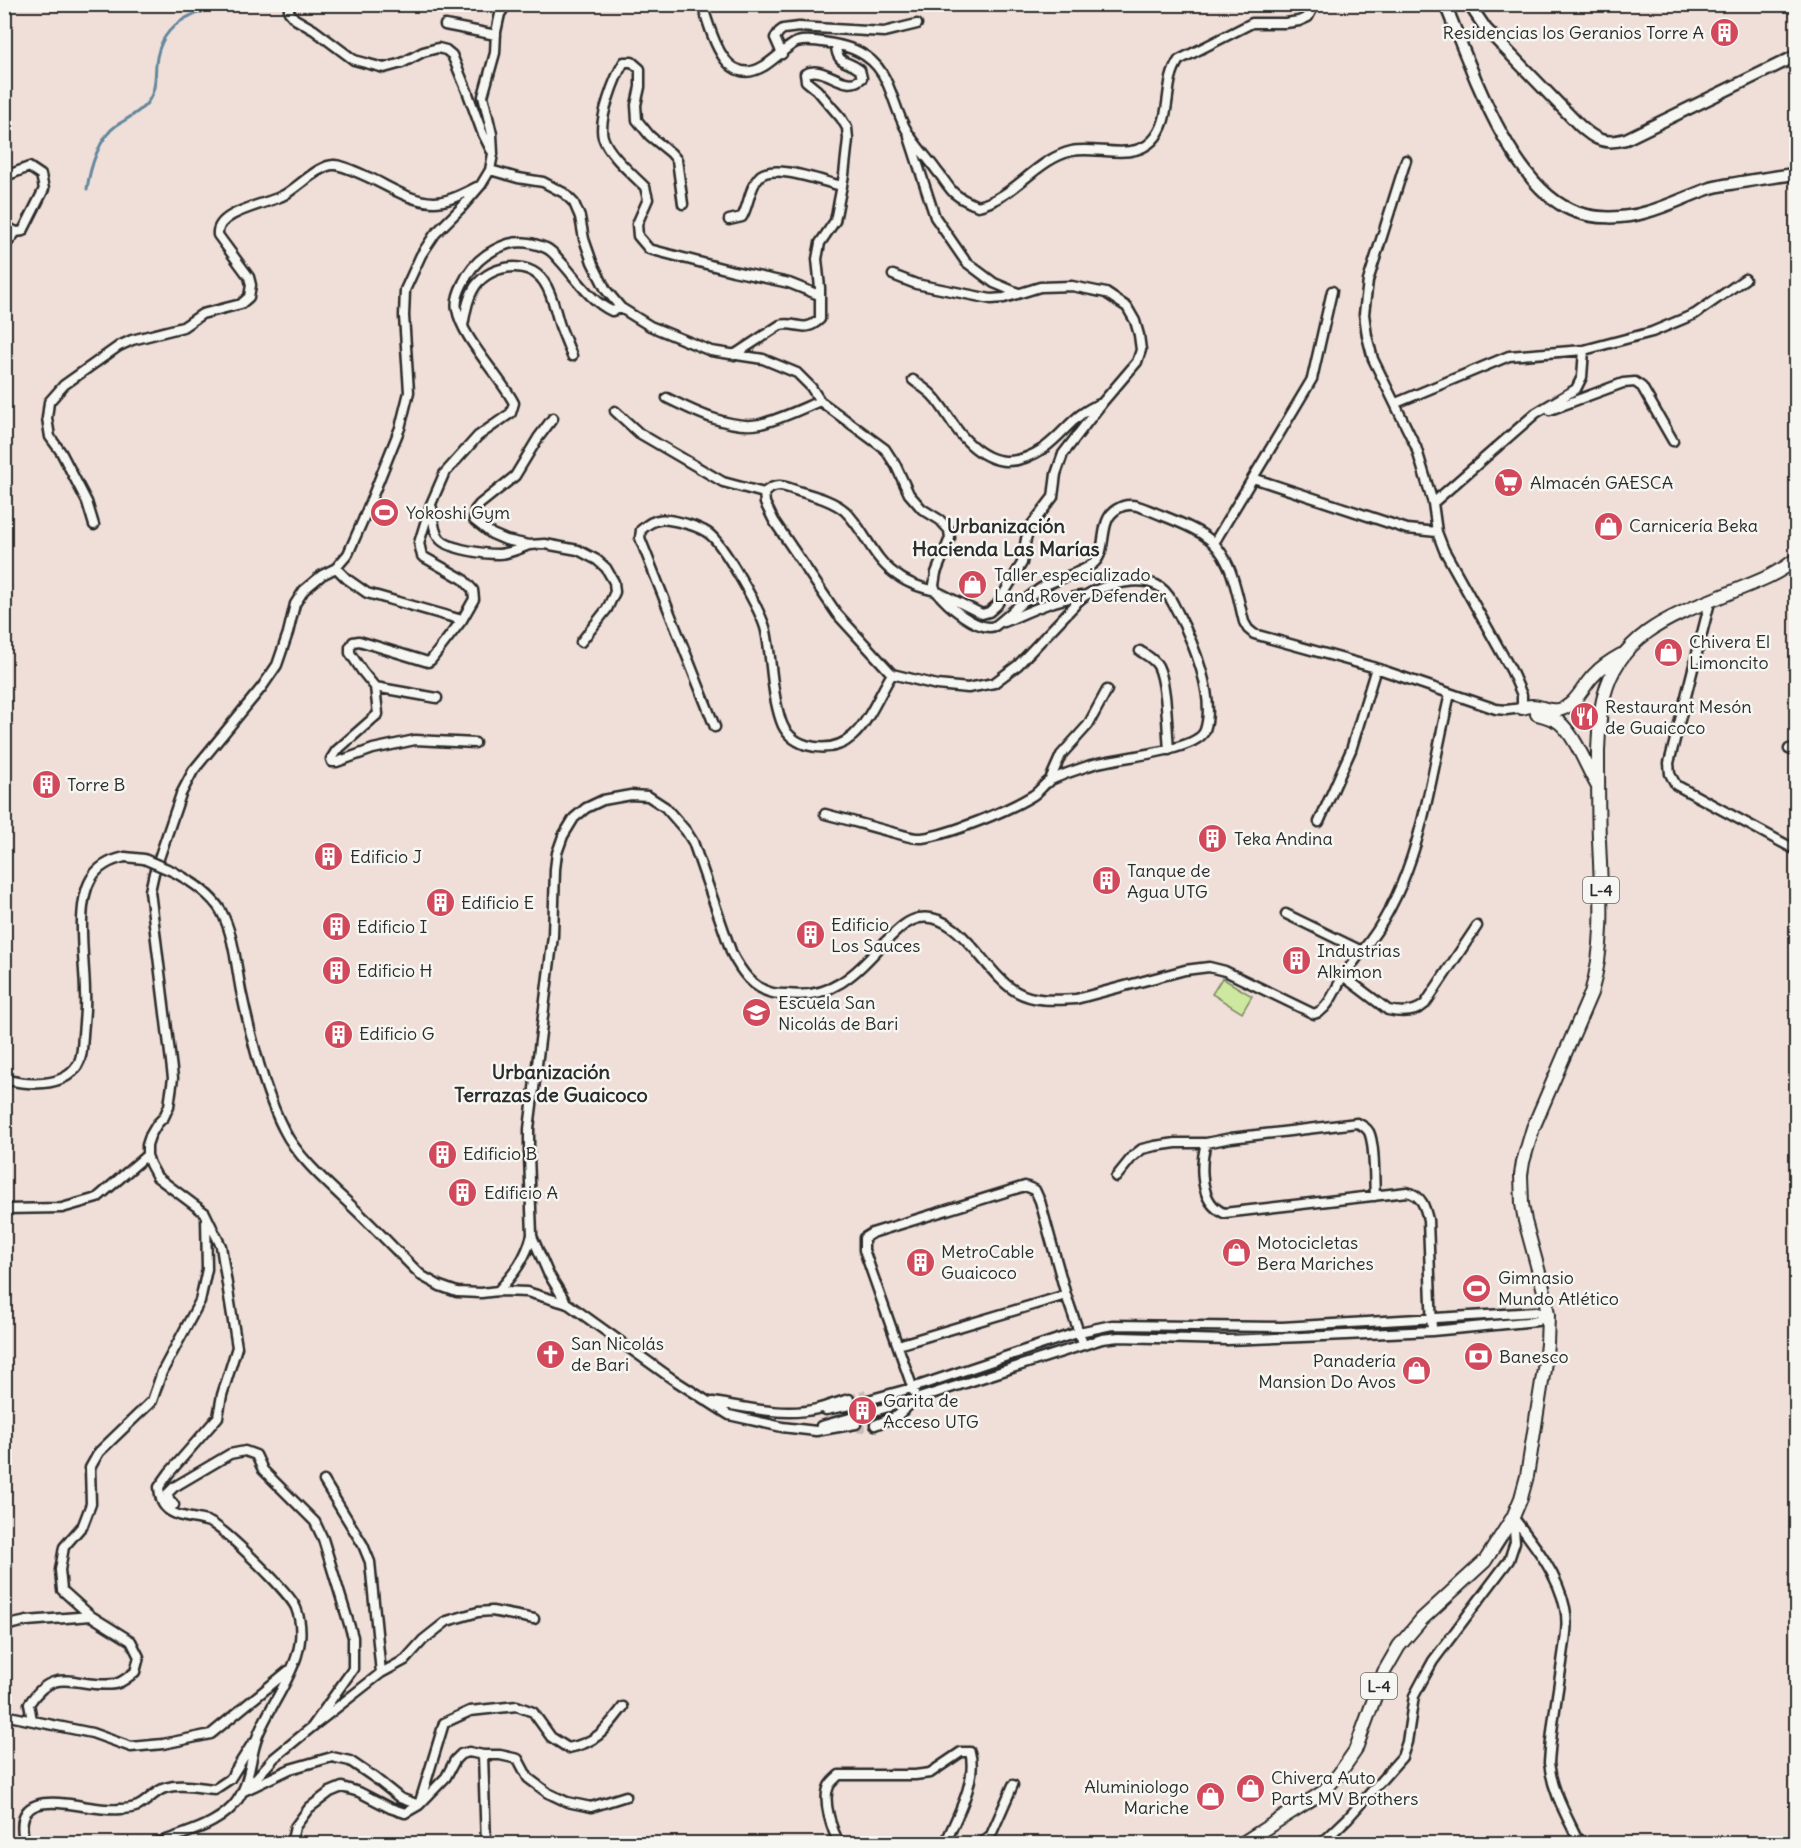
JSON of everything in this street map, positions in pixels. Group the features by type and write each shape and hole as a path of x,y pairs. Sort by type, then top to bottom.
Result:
{"main road":[{"name":"L-4","path":"1244,1841 1323,1792 1339,1774 1355,1751 1384,1672 1399,1646 1422,1619 1485,1561 1513,1517 1521,1498 1536,1422 1547,1344 1548,1315 1542,1282 1525,1221 1521,1175 1533,1128 1598,972 1601,949 1599,725 1603,697 1609,679 1631,644 1644,633 1667,620 1761,580 1797,560"},
{"path":"1522,708 1532,706 1558,710 1566,707 1606,664 1625,653"},
{"path":"1522,708 1560,723 1575,744 1598,787"}],"street":[{"path":"289,4 289,12 295,19 314,30 354,60 364,63 384,68 402,63 423,52 438,48 446,50 452,56 482,132 493,153"},
{"path":"25,1844 21,1828 26,1813 36,1805 48,1801 117,1810 138,1806 164,1788 186,1786 215,1789 230,1779 258,1735 297,1656 301,1636 296,1606 234,1539 210,1522 181,1516 170,1511 162,1503 159,1487 218,1417 222,1395 237,1347 221,1246 206,1214 157,1177 147,1155 150,1136 169,1106 173,1078 150,891 181,794 193,771 262,687 277,665 288,633 294,604 309,585 336,568 348,554 360,529 402,419 409,392 404,316 405,290 421,255 435,234 481,186 490,170 493,153 492,134 483,96 495,53 500,14 507,4"},
{"path":"702,4 715,41 727,63 740,72 751,73 762,68 795,42 813,40 857,51 876,63 886,78 907,131 935,217 966,262 994,283 1018,293"},
{"path":"907,131 954,193 978,206 991,203 1050,160 1071,152 1092,149 1107,152 1129,151 1151,142 1163,128 1172,70 1179,60 1252,23 1299,21 1308,17 1315,4"},
{"path":"1445,4 1497,128 1515,157 1536,183 1570,210 1614,218 1646,213 1714,187 1797,174"},
{"path":"1469,4 1486,29 1579,125 1590,136 1603,141 1614,142 1626,139 1797,56"},
{"path":"782,54 775,38 783,29 799,27 884,32 917,24"},
{"path":"445,25 496,35"},
{"path":"734,354 780,325 787,324 804,328 815,324 820,319 817,259 820,243 835,221 848,139 847,128 817,90 806,81 805,74 810,71 825,72 842,82 850,83 862,78 860,70 853,64 841,60 837,55 836,46"},
{"path":"683,204 677,160 650,136 637,120 636,105 640,87 640,69 632,62 624,62 617,73 608,101 602,128 603,138 610,150 645,187 648,199 637,224 639,236 649,249 733,271 789,282 819,295"},
{"path":"995,626 1042,587 1095,562 1101,552 1107,522 1115,510 1125,505 1136,505 1190,527 1214,543 1224,556 1230,570 1244,622 1254,634 1376,668 1496,709 1522,708 1522,695 1511,670 1444,550 1437,532 1433,503 1416,447 1373,359 1367,336 1364,314 1368,281 1406,160"},
{"path":"94,525 87,502 61,452 50,437 47,418 49,402 64,385 119,346 132,340 183,327 201,314 241,304 249,297 251,285 249,277 218,235 217,229 221,223 250,207 283,196 325,166 335,165 361,174 415,199 435,202 481,186"},
{"path":"4,173 11,174 29,167 41,176 44,189 23,231 16,232 4,225"},
{"path":"490,170 543,182 564,193 574,203 592,262 606,290 621,308 661,330 711,351 763,359 797,373 820,400 885,449 896,466 909,495 922,509 940,520 949,530 950,538 936,573 934,585 936,591 977,625 995,626 1053,602 1070,597 1081,597 1127,581 1150,582 1162,588 1172,600 1188,632 1201,668 1207,698 1205,732 1198,739 1169,750 1092,764 1049,782 1032,796 987,817 922,838 825,814"},
{"path":"729,220 742,217 754,186 765,172 778,170 842,186"},
{"path":"4,246 16,232"},
{"path":"476,743 415,740 374,749 337,762 332,762 331,759 378,714 375,687 350,653 353,642 359,641 424,662 431,660 462,620 474,599 472,590 463,579 422,556 419,543 431,504 444,474 478,436 511,413 514,403 463,326 456,307 459,290 467,274 480,260 500,246 523,242 550,250 603,307 612,311 621,308"},
{"path":"463,326 473,289 482,278 495,270 521,267 532,270 543,279 552,297 573,356"},
{"path":"764,493 779,485 830,502 845,512 880,560 907,582 936,591 982,614 989,612 997,605 1022,563 1030,527 1053,497 1056,474 1063,454 1137,362 1141,350 1135,321 1128,307 1106,293 1072,286 1040,287 1004,298 991,299 916,284 893,275"},
{"path":"1396,403 1509,356 1584,350 1653,332 1695,314 1744,279"},
{"path":"1214,543 1312,379 1332,291"},
{"path":"1433,503 1533,416 1576,389 1582,377 1584,350"},
{"path":"913,380 932,395 965,439 986,456 1004,462 1018,461 1036,453 1055,440 1087,409 1102,403"},
{"path":"1533,416 1623,383 1635,382 1642,387 1673,441"},
{"path":"667,398 694,412 732,424 758,425 784,417 820,400"},
{"path":"615,411 639,433 723,482 764,493"},
{"path":"553,418 515,476 475,510 474,520 481,527 506,540 578,550 597,560 606,568 614,582 615,592 607,609 581,642"},
{"path":"1253,478 1407,529 1437,532"},
{"path":"764,493 765,503 774,521 837,614 892,674 937,685 968,688 994,683 1018,665 1081,597"},
{"path":"431,504 436,532 439,539 446,545 499,554 512,552 529,545"},
{"path":"715,727 640,538 641,530 649,522 662,519 694,526 709,533 726,552 766,628 772,680 781,722 787,733 797,742 821,747 834,746 848,741 867,720 892,674"},
{"path":"336,568 367,593 462,620"},
{"path":"1710,602 1669,763 1670,774 1676,785 1797,850"},
{"path":"1140,651 1155,661 1159,668 1164,689 1169,750"},
{"path":"1319,822 1351,750 1376,668"},
{"path":"375,687 437,698"},
{"path":"1049,782 1061,755 1093,717 1107,690"},
{"path":"498,1291 515,1272 529,1247 532,1235 530,1129 553,936 557,853 563,836 574,818 586,808 603,800 630,795 648,796 665,807 693,842 738,966 751,982 773,993 798,996 825,992 860,970 896,931 911,920 930,917 939,920 961,935 1008,986 1022,994 1039,999 1076,999 1185,970 1209,967 1225,971 1314,1014 1321,1012 1327,1005 1343,976 1372,938 1396,898 1412,856 1450,694"},
{"path":"4,1079 33,1084 51,1082 71,1073 79,1063 86,1009 82,919 91,879 96,871 113,860 125,857 144,859 172,871 203,891 220,910 226,921 256,1049 274,1107 290,1140 315,1170 422,1276 457,1292 526,1292 568,1304 671,1378 729,1415 782,1427 819,1431 856,1423"},
{"path":"1286,914 1362,951"},
{"path":"1343,976 1388,1010 1402,1012 1420,1009 1477,926"},
{"path":"1116,1177 1132,1156 1142,1149 1176,1143 1206,1143 1357,1123 1364,1125 1371,1140 1375,1196"},
{"path":"1206,1143 1203,1154 1203,1175 1206,1190 1211,1203 1217,1210 1224,1213 1414,1193 1420,1198 1428,1220 1432,1331"},
{"path":"4,1209 62,1208 97,1198 147,1155"},
{"path":"916,1399 864,1250 864,1238 872,1233 1024,1186 1035,1190 1083,1344"},
{"path":"33,1720 29,1704 38,1690 58,1680 117,1684 135,1672 139,1657 131,1641 91,1616 62,1590 60,1570 64,1547 83,1525 91,1504 90,1468 99,1452 152,1401 162,1372 200,1301 207,1269 206,1214"},
{"path":"532,1235 548,1273 568,1304"},
{"path":"898,1345 1066,1295"},
{"path":"867,1397 899,1392 1079,1332 1121,1324 1282,1327 1536,1312 1548,1315"},
{"path":"916,1399 897,1416 873,1419 893,1413 905,1402 1083,1344 1119,1336 1227,1340 1432,1331 1537,1321 1548,1315"},
{"path":"709,1402 792,1411 816,1409 823,1411 850,1402"},
{"path":"174,1505 168,1493 174,1488 230,1454 245,1451 256,1455 263,1470 315,1522 327,1550 353,1637 354,1649 353,1669 312,1727"},
{"path":"324,1481 363,1545 370,1562 381,1673"},
{"path":"1320,1844 1348,1818 1402,1757 1407,1742 1414,1695 1433,1660 1509,1560 1515,1542 1513,1517"},
{"path":"1513,1517 1534,1544 1551,1572 1566,1610 1565,1637 1549,1763 1551,1782 1558,1802 1580,1844"},
{"path":"155,1844 218,1819 233,1806 274,1758 381,1673 405,1660 423,1640 447,1621 478,1612 492,1611 534,1619"},
{"path":"4,1626 27,1621 91,1616"},
{"path":"4,1715 92,1733 131,1747 163,1744 211,1734 291,1670"},
{"path":"419,1805 444,1723 470,1711 517,1706 533,1712 551,1737 568,1749 582,1746 602,1734 623,1707"},
{"path":"244,1791 258,1735"},
{"path":"291,1844 295,1827 309,1808 330,1792 342,1787 359,1791 390,1808 405,1813 419,1805 446,1777 461,1754 469,1752 518,1759 528,1778 548,1793 567,1802 591,1807 626,1796"},
{"path":"840,1844 833,1832 828,1810 828,1787 839,1775 930,1773 961,1752 970,1752 973,1762 967,1792 945,1844"},
{"path":"483,1755 486,1844"},
{"path":"244,1791 290,1769 332,1757 350,1761 400,1798 419,1805"},
{"path":"980,1844 991,1835 1013,1785"},
{"path":"1234,1844 1244,1841"}],"green space":[{"path":"1222,978 1252,996 1242,1013 1212,994"}],"waterway":[{"path":"87,189 93,163 105,137 117,125 140,110 150,98 159,48 166,36 185,18 212,9 241,4"}],"tunnel":[{"path":"849,1399 866,1394"},
{"path":"850,1405 868,1400"},
{"path":"854,1417 871,1412"},
{"path":"857,1429 875,1425"}],"place":[{"name":"Residencias los Geranios Torre A","path":"1725,33"},
{"name":"Almacén GAESCA","path":"1509,483"},
{"name":"Yokoshi Gym","path":"385,513"},
{"name":"Carnicería Beka","path":"1608,526"},
{"name":"Taller especializado Land Rover Defender","path":"973,585"},
{"name":"Chivera El Limoncito","path":"1668,652"},
{"name":"Restaurant Mesón de Guaicoco","path":"1584,717"},
{"name":"Torre B","path":"46,785"},
{"name":"Teka Andina","path":"1213,839"},
{"name":"Edificio J","path":"329,857"},
{"name":"Tanque de Agua UTG","path":"1106,881"},
{"name":"Edificio E","path":"440,903"},
{"name":"Edificio I","path":"336,927"},
{"name":"Edificio Los Sauces","path":"810,935"},
{"name":"Industrias Alkimon","path":"1296,961"},
{"name":"Edificio H","path":"336,971"},
{"name":"Escuela San Nicolás de Bari","path":"757,1013"},
{"name":"Edificio G","path":"338,1034"},
{"name":"Edificio B","path":"442,1154"},
{"name":"Edificio A","path":"463,1193"},
{"name":"Motocicletas Bera Mariches","path":"1236,1253"},
{"name":"MetroCable Guaicoco","path":"920,1262"},
{"name":"Gimnasio Mundo Atlético","path":"1477,1288"},
{"name":"San Nicolás de Bari","path":"550,1354"},
{"name":"Banesco","path":"1478,1357"},
{"name":"Panadería Mansion Do Avos","path":"1417,1371"},
{"name":"Garita de Acceso UTG","path":"862,1411"},
{"name":"Chivera Auto Parts MV Brothers","path":"1250,1788"},
{"name":"Aluminiologo Mariche","path":"1210,1797"}],"district":[{"name":"Urbanización Hacienda Las Marías","path":"1006,538"},
{"name":"Urbanización Terrazas de Guaicoco","path":"551,1084"}]}
